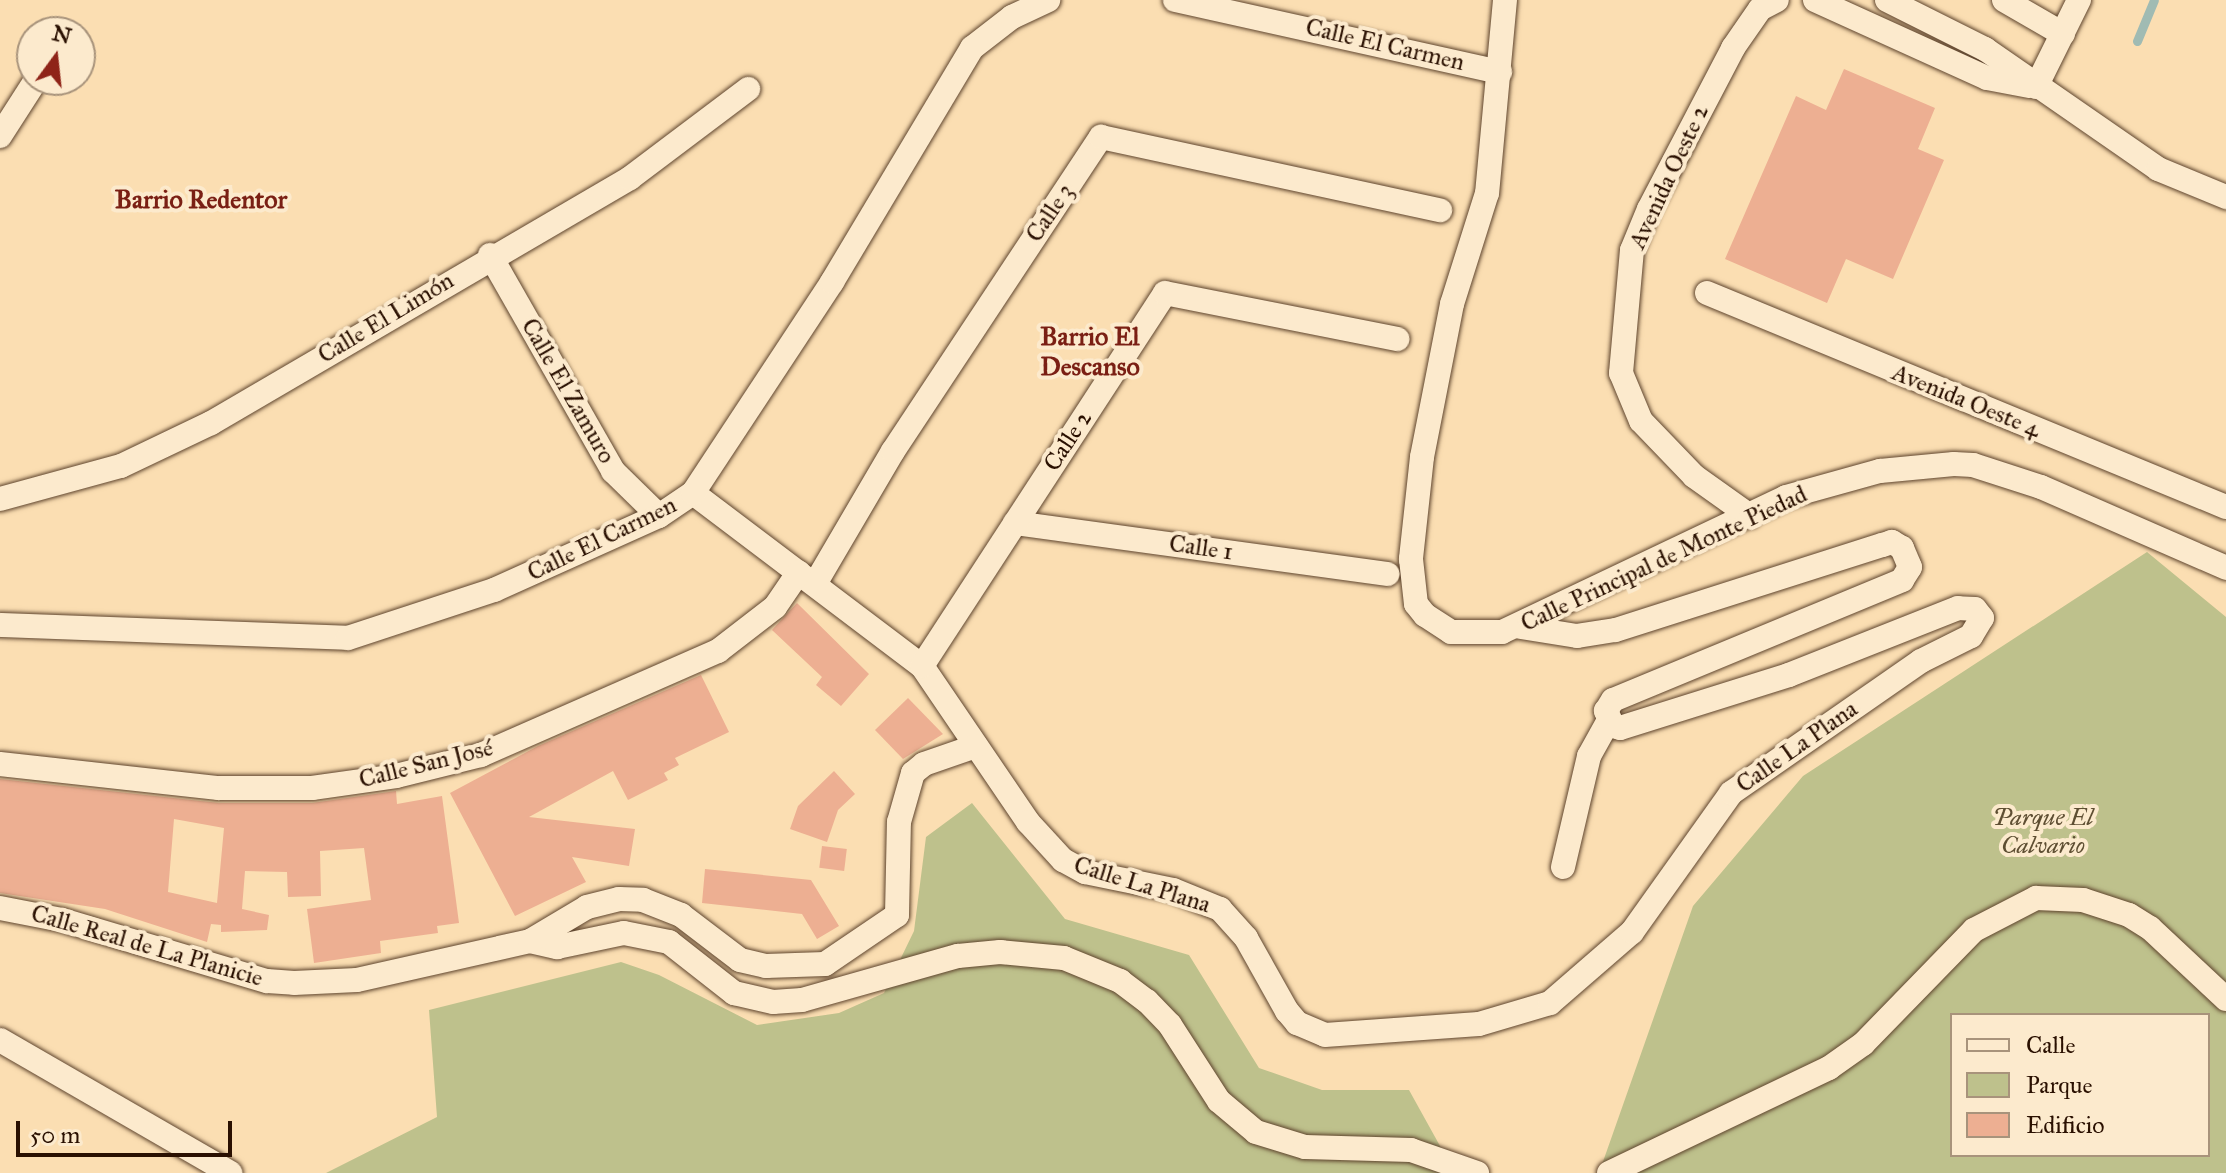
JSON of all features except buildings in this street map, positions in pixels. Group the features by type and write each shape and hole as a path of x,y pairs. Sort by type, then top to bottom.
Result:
{"street":[{"name":"Calle El Carmen","path":"0,625 348,638 494,590 659,516 693,493 832,282 972,48 1012,17 1048,0"},
{"name":"Calle El Carmen","path":"1175,0 1500,72"},
{"name":"Calle Principal de Monte Piedad","path":"1505,0 1487,193 1435,379 1411,559 1416,604 1436,625 1451,632 1485,635 1521,627 1786,497 1880,471 1973,465 2041,487 2226,568"},
{"name":"Avenida Oeste 2","path":"1750,516 1694,476 1641,421 1621,373 1632,250 1649,209 1733,48 1760,9 1777,0"},
{"path":"1815,0 1987,78 2036,87"},
{"path":"1887,0 1985,49 2158,169 2226,197"},
{"path":"2004,0 2063,34"},
{"path":"2036,87 2079,0"},
{"name":"Calle El Limón","path":"0,499 93,476 156,451 490,255 630,178 748,89"},
{"path":"0,136 26,96"},
{"name":"Calle 3","path":"807,578 1101,137 1440,210"},
{"name":"Calle El Zamuro","path":"490,255 613,471 659,516"},
{"name":"Calle 2","path":"922,666 1165,293 1398,339"},
{"name":"Avenida Oeste 4","path":"1707,293 2226,507"},
{"name":"Calle La Plana","path":"693,493 922,666 1028,822 1063,860 1085,872 1173,890 1220,909 1246,938 1287,1011 1314,1033 1479,1024 1550,1003 1571,988 1632,932 1731,793 1921,661 1971,636 1982,618 1975,609 1958,608 1789,675 1631,727 1613,726 1609,720"},
{"name":"Calle 1","path":"1015,523 1388,574"},
{"path":"1521,627 1577,636 1615,630 1892,542 1902,548 1910,567 1902,580 1623,694 1609,704 1609,720 1589,756 1563,867"},
{"name":"Calle San José","path":"0,764 219,788 312,788 396,776 481,755 718,651 807,578"},
{"name":"Calle Real de La Planicie","path":"0,908 62,920 267,981 294,983 357,980 530,941 587,907 643,900 681,915 740,960 766,966 825,964 897,915 899,822 913,773 976,746"},
{"path":"1609,1173 1829,1068 1863,1044 1974,930 2036,898 2083,900 2129,915 2150,928 2226,999"},
{"name":"Calle Real de La Planicie","path":"530,941 557,947 624,933 646,935 669,942 734,993 773,1002 802,1000 958,956 1000,952 1064,958 1120,981 1147,1001 1170,1025 1219,1101 1256,1132 1305,1147 1411,1150 1477,1173"},
{"path":"0,1040 230,1173"}],"green space":[{"name":"Parque El Calvario","path":"2147,552 2226,617 2226,1173 1599,1173 1693,906 1803,776"},
{"path":"972,803 1065,919 1189,955 1259,1068 1322,1090 1409,1090 1455,1173 326,1173 437,1117 429,1010 621,962 659,975 757,1025 839,1013 884,993 914,931 926,837"}],"waterway":[{"path":"2137,41 2154,0"}],"district":[{"name":"Barrio Redentor","path":"201,200"},
{"name":"Barrio El Descanso","path":"1090,352"}]}
